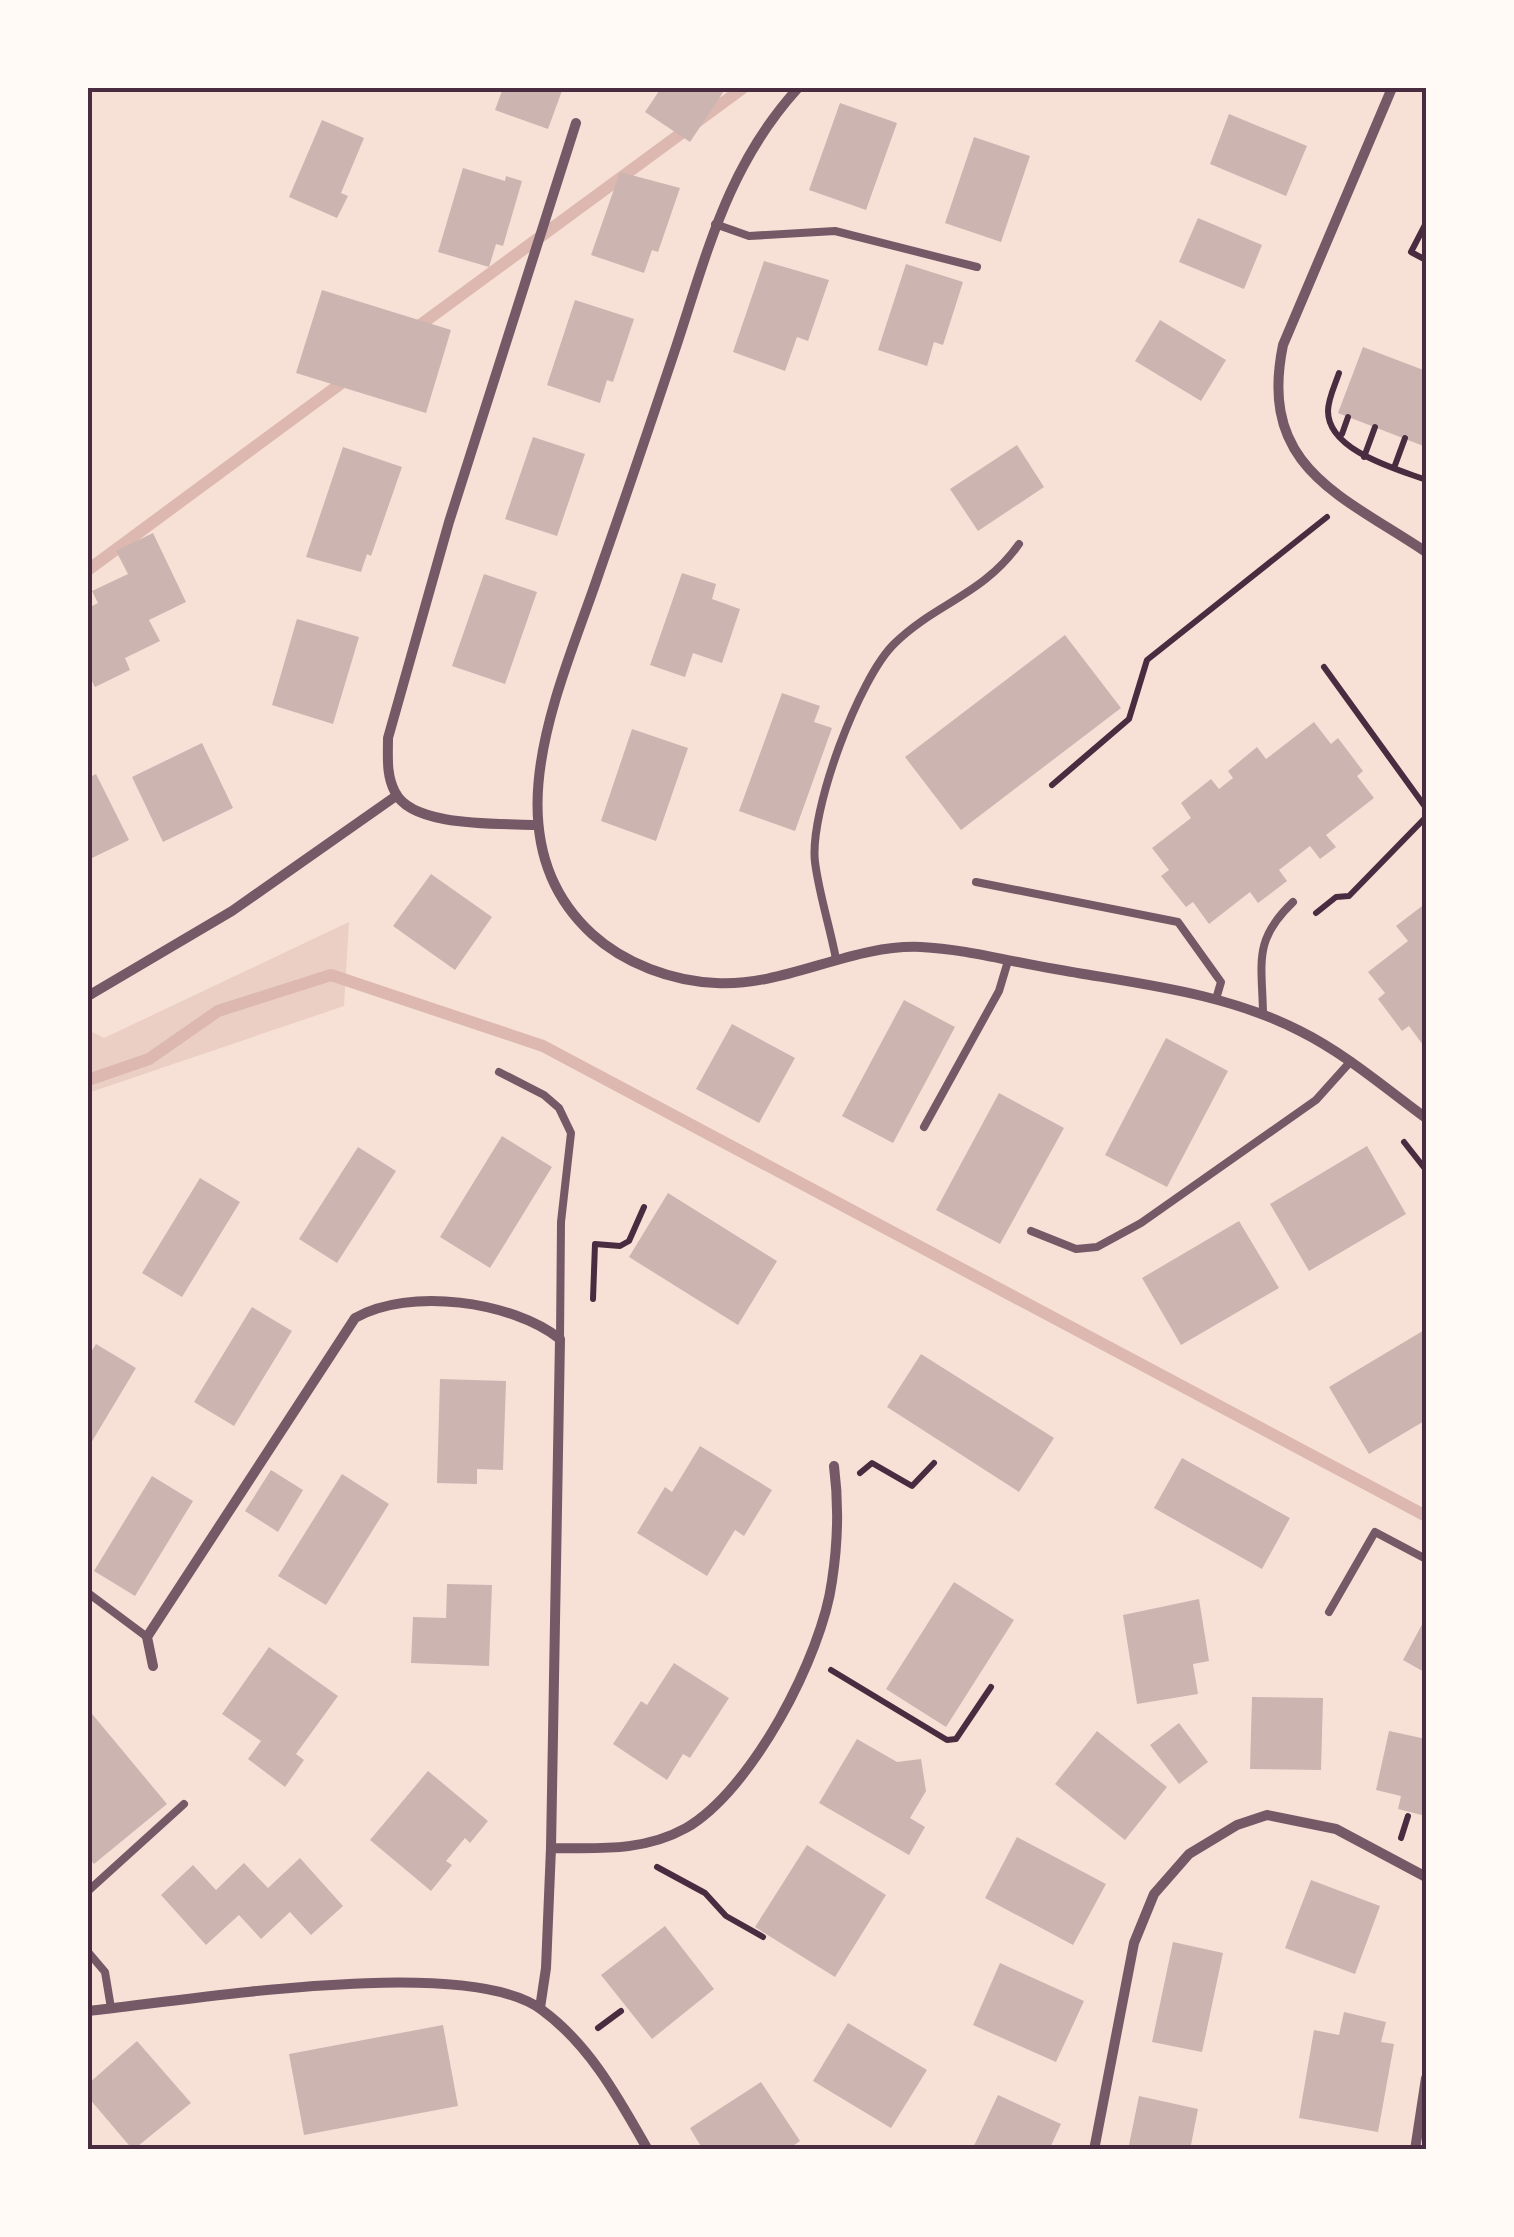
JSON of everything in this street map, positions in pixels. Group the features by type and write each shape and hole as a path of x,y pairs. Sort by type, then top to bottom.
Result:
{"street":[{"path":"798,88 740,165 716,224 545,740 536,791 536,825 552,883 573,917 611,952 668,976 718,984 773,977 836,959 916,947 1216,999 1262,1013 1351,1061 1426,1118"},
{"path":"1392,88 1283,345 1276,382 1278,418 1293,450 1340,494 1426,552"},
{"path":"536,825 450,821 416,811 396,796 387,769 388,738 413,644 576,123"},
{"path":"88,996 232,911 396,796"},
{"path":"153,1666 148,1637 354,1318 391,1303 468,1306 522,1316 560,1339 551,1848 540,2008"},
{"path":"551,1848 630,1848 687,1827 736,1783 774,1727 811,1652 820,1624 832,1585 840,1506 834,1466"},
{"path":"1094,2150 1134,1943 1154,1894 1188,1854 1237,1825 1266,1815 1336,1829 1426,1877"},
{"path":"88,2011 380,1982 468,1986 540,2008 607,2080 648,2150"},
{"path":"1415,2150 1426,2078"}],"lane":[{"path":"716,224 749,236 836,231 977,267"},
{"path":"836,959 814,858 820,809 870,672 896,642 998,573 1019,544"},
{"path":"976,882 1178,922 1221,982 1216,999"},
{"path":"1262,1013 1264,939 1270,924 1293,902"},
{"path":"924,1127 999,990 1008,961"},
{"path":"1030,1231 1076,1249 1097,1247 1142,1223 1316,1100 1351,1061"},
{"path":"499,1072 552,1102 572,1134 561,1222 560,1339"},
{"path":"1329,1612 1374,1532 1426,1559"},
{"path":"88,1592 148,1637"},
{"path":"88,1891 184,1804"},
{"path":"88,1952 105,1972 112,2008"}],"path":[{"path":"1425,225 1411,252 1426,260"},
{"path":"1338,373 1328,410 1330,423 1364,457 1426,480"},
{"path":"1342,436 1348,417"},
{"path":"1364,457 1376,427"},
{"path":"1394,468 1405,438"},
{"path":"1052,784 1129,719 1148,660 1322,525 1340,494"},
{"path":"1324,667 1426,808"},
{"path":"1293,902 1307,920 1336,897 1348,896 1426,816"},
{"path":"1404,1142 1426,1170"},
{"path":"593,1299 595,1244 620,1246 629,1241 644,1207"},
{"path":"869,1466 872,1463 912,1486 934,1463"},
{"path":"841,1676 947,1740 956,1738 991,1686"},
{"path":"653,1864 705,1893 726,1916 762,1937"},
{"path":"593,2031 621,2011"}],"shaded area":[{"path":"349,922 344,1006 88,1093 88,1030 104,1038"}],"building":[{"path":"503,88 563,88 548,129 495,110"},
{"path":"661,88 726,88 690,142 645,112"},
{"path":"840,103 897,123 866,210 809,190"},
{"path":"1229,114 1307,146 1286,196 1210,164"},
{"path":"322,120 364,138 341,193 348,196 337,218 289,197"},
{"path":"974,137 1030,156 1001,242 945,223"},
{"path":"463,168 505,181 506,176 522,181 503,246 496,244 489,267 438,252"},
{"path":"620,172 680,188 658,252 652,250 644,273 591,255"},
{"path":"1198,218 1262,245 1244,289 1179,262"},
{"path":"764,261 829,280 808,341 797,337 785,371 733,352"},
{"path":"906,264 963,282 943,345 934,342 927,366 878,350"},
{"path":"322,290 451,330 426,413 296,373"},
{"path":"575,300 634,319 613,382 607,380 600,403 547,385"},
{"path":"1160,320 1226,360 1201,401 1135,361"},
{"path":"1363,347 1426,371 1426,447 1338,413"},
{"path":"533,437 585,454 557,536 505,519"},
{"path":"1017,445 1044,487 978,531 950,489"},
{"path":"343,447 402,467 371,556 367,554 361,572 306,557"},
{"path":"153,533 186,602 149,620 160,641 125,658 130,670 95,687 88,673 88,608 98,603 92,591 128,574 116,551"},
{"path":"682,573 716,584 712,599 740,609 722,663 693,653 685,677 650,665"},
{"path":"484,574 537,592 505,684 452,666"},
{"path":"297,619 359,637 333,724 272,705"},
{"path":"1065,635 1121,708 961,830 905,757"},
{"path":"782,693 820,706 814,722 832,728 795,831 739,811"},
{"path":"1314,722 1331,744 1338,738 1363,771 1357,776 1374,798 1326,835 1336,847 1320,859 1310,846 1279,870 1287,881 1258,903 1250,892 1209,924 1193,902 1186,907 1161,876 1169,870 1152,848 1191,818 1181,803 1211,779 1219,789 1233,778 1228,771 1257,747 1266,759"},
{"path":"632,729 688,748 656,841 601,821"},
{"path":"202,743 233,808 163,842 132,777"},
{"path":"96,774 129,840 88,860 88,778"},
{"path":"431,874 492,917 455,970 393,926"},
{"path":"1426,903 1426,1049 1409,1026 1402,1031 1378,999 1385,993 1368,972 1408,941 1396,926"},
{"path":"904,1000 955,1027 893,1143 842,1116"},
{"path":"732,1024 795,1058 759,1123 696,1089"},
{"path":"1166,1038 1228,1071 1167,1187 1105,1155"},
{"path":"999,1093 1064,1128 1000,1244 936,1210"},
{"path":"502,1136 552,1167 490,1268 440,1237"},
{"path":"1367,1146 1406,1214 1309,1271 1270,1204"},
{"path":"358,1147 396,1171 337,1263 299,1239"},
{"path":"200,1178 240,1202 182,1297 142,1273"},
{"path":"668,1193 777,1261 738,1325 629,1257"},
{"path":"1239,1221 1279,1288 1181,1345 1142,1278"},
{"path":"252,1307 292,1331 234,1426 194,1402"},
{"path":"1426,1329 1426,1420 1369,1454 1329,1387"},
{"path":"96,1344 136,1368 88,1448 88,1357"},
{"path":"921,1354 1054,1438 1019,1492 887,1407"},
{"path":"440,1379 506,1381 503,1470 477,1469 477,1484 437,1483"},
{"path":"700,1446 772,1490 744,1536 735,1530 707,1576 637,1533 665,1487 672,1492"},
{"path":"1182,1458 1290,1518 1262,1569 1154,1508"},
{"path":"271,1470 303,1490 278,1532 245,1511"},
{"path":"342,1474 389,1504 326,1605 278,1576"},
{"path":"152,1476 193,1501 135,1596 94,1571"},
{"path":"954,1582 1014,1620 946,1727 886,1689"},
{"path":"447,1584 492,1585 489,1666 411,1663 413,1617 446,1618"},
{"path":"1199,1599 1209,1661 1193,1664 1198,1694 1137,1704 1123,1615"},
{"path":"1426,1617 1426,1673 1403,1660"},
{"path":"269,1647 338,1696 296,1754 304,1760 285,1787 248,1759 261,1741 222,1714"},
{"path":"674,1663 729,1698 690,1758 683,1754 667,1780 613,1744 641,1701 647,1705"},
{"path":"1252,1697 1323,1698 1321,1770 1250,1769"},
{"path":"88,1709 167,1804 94,1864 88,1857"},
{"path":"1179,1723 1208,1762 1179,1784 1150,1745"},
{"path":"1097,1731 1167,1787 1125,1840 1055,1784"},
{"path":"1389,1731 1426,1739 1426,1816 1398,1809 1401,1796 1376,1790"},
{"path":"857,1739 897,1762 921,1759 926,1791 910,1818 925,1827 909,1855 819,1803"},
{"path":"428,1771 488,1821 470,1843 465,1838 446,1861 452,1865 431,1891 370,1840"},
{"path":"1017,1837 1106,1884 1073,1945 985,1898"},
{"path":"807,1845 886,1895 835,1977 755,1927"},
{"path":"300,1858 343,1906 311,1935 290,1912 261,1939 239,1915 206,1945 161,1895 193,1865 216,1890 244,1863 268,1888"},
{"path":"1311,1880 1380,1906 1355,1974 1285,1948"},
{"path":"665,1926 714,1989 652,2039 601,1975"},
{"path":"1173,1942 1223,1953 1202,2052 1152,2042"},
{"path":"1000,1963 1084,2001 1056,2062 973,2025"},
{"path":"1344,2012 1386,2022 1381,2042 1394,2044 1378,2132 1299,2118 1314,2030 1339,2035"},
{"path":"848,2023 927,2070 891,2128 813,2081"},
{"path":"443,2025 458,2106 304,2135 289,2054"},
{"path":"137,2041 191,2103 133,2150 88,2097 88,2084"},
{"path":"761,2082 800,2141 787,2150 703,2150 690,2128"},
{"path":"998,2095 1061,2124 1049,2150 972,2150"},
{"path":"1139,2096 1198,2109 1190,2150 1128,2150"}],"waterway":[{"path":"412,331 743,88"},
{"path":"88,570 351,376"},
{"path":"88,1080 149,1059 218,1011 331,975 543,1046 1426,1516"}]}
